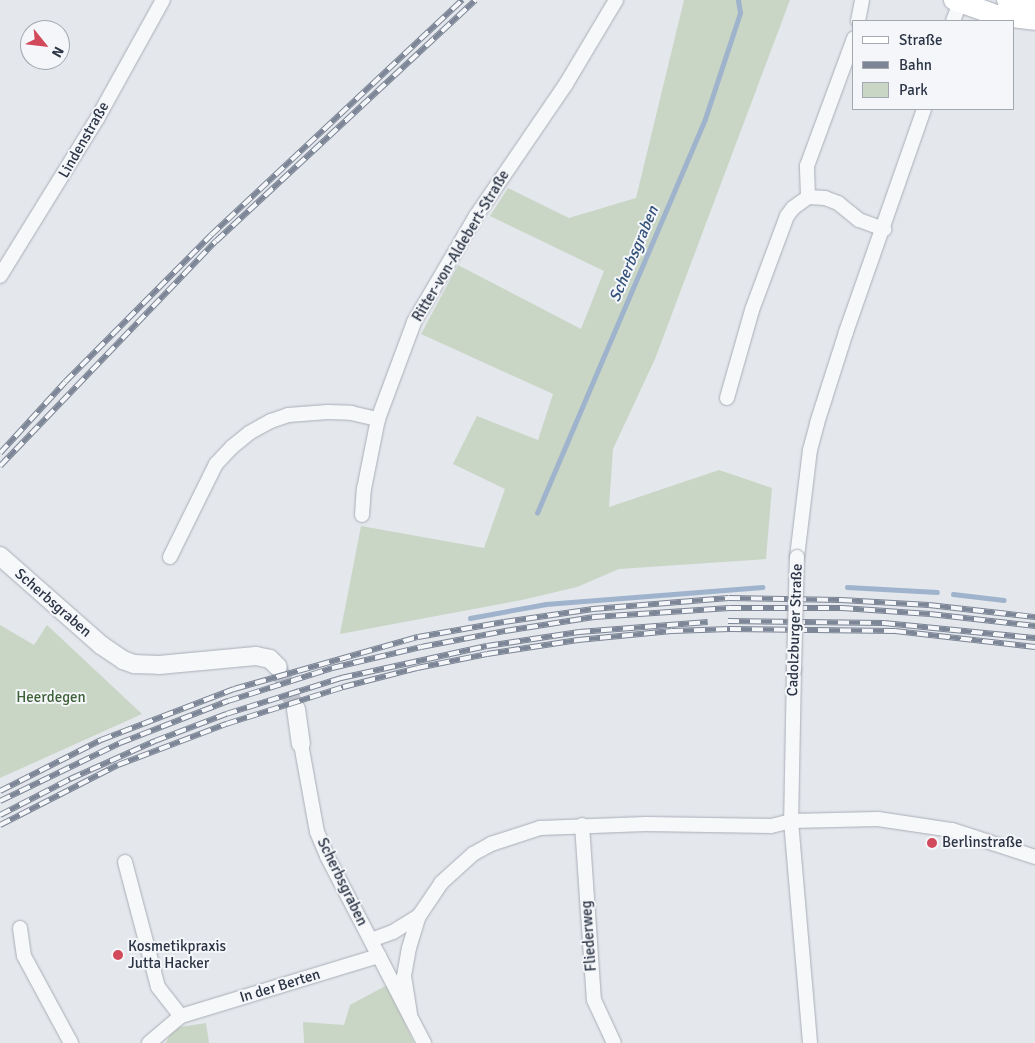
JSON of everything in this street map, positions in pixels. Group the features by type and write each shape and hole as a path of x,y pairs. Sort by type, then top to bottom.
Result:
{"main road":[{"path":"1007,0 1035,7"},
{"path":"957,6 996,15 1035,20"}],"street":[{"name":"Ritter-von-Aldebert-Straße","path":"362,516 364,489 378,419 414,322 443,270 496,185 566,84 616,0"},
{"path":"858,20 862,0"},
{"name":"Lindenstraße","path":"0,276 97,119 161,1"},
{"path":"808,197 807,166 852,43"},
{"name":"Cadolzburger Straße","path":"810,1043 791,821 799,532 810,450 817,423 846,332 884,229 924,110"},
{"path":"727,398 752,310 787,216 800,201 808,197 825,198 838,203 859,220 884,229"},
{"path":"170,557 216,464 249,433 271,421 288,415 328,412 351,413 378,419"},
{"name":"Scherbsgraben","path":"0,556 102,645 123,660 134,664 159,665 256,656 270,659 278,667"},
{"name":"Scherbsgraben","path":"296,709 317,832 327,856 424,1043"},
{"path":"410,1014 404,976 409,948 419,916 441,883 473,854 491,844 540,828 582,825 771,826 791,821 878,819 944,829 1035,857"},
{"name":"Fliederweg","path":"582,825 594,1000 614,1043"},
{"path":"124,862 158,987 181,1016"},
{"path":"371,940 393,932 419,916"},
{"path":"20,928 24,956 71,1043"},
{"name":"In der Berten","path":"149,1043 181,1016 379,956"}],"green space":[{"path":"684,0 790,0 655,359 613,449 609,507 719,470 772,488 766,559 619,569 577,587 522,600 340,634 361,526 484,548 505,489 453,464 477,416 538,440 553,394 421,334 458,265 581,329 604,271 490,216 508,188 569,218 636,198"},
{"name":"Heerdegen","path":"0,625 34,645 47,625 142,714 0,778"},
{"path":"387,985 414,1043 304,1043 303,1022 344,1025 350,1005"},
{"path":"206,1023 209,1043 166,1043 173,1028"}],"waterway":[{"name":"Scherbsgraben","path":"537,513 705,119 740,13 738,0"},
{"path":"470,618 546,604 762,587"},
{"path":"847,587 937,592"},
{"path":"953,594 1004,600"}],"tunnel":[{"path":"278,667 296,709"}],"railway":[{"path":"0,453 65,382 211,235 462,0"},
{"path":"0,466 216,241 475,0"},
{"path":"0,791 101,740 234,689 418,637 504,622 593,609 729,598 841,600 929,605 1035,617"},
{"path":"0,801 120,743 228,701 332,668 421,647 505,631 594,617 730,608 842,608 930,614 1035,626"},
{"path":"728,621 884,623 1035,638"},
{"path":"0,815 70,779 155,741 226,714 341,678 487,646 579,632 708,622"},
{"path":"0,825 118,765 226,724 343,687 417,668 487,654 578,640 672,631 730,629 895,631 1035,647"}],"place":[{"name":"Berlinstraße","path":"932,843"},
{"name":"Kosmetikpraxis Jutta Hacker","path":"118,955"}]}
